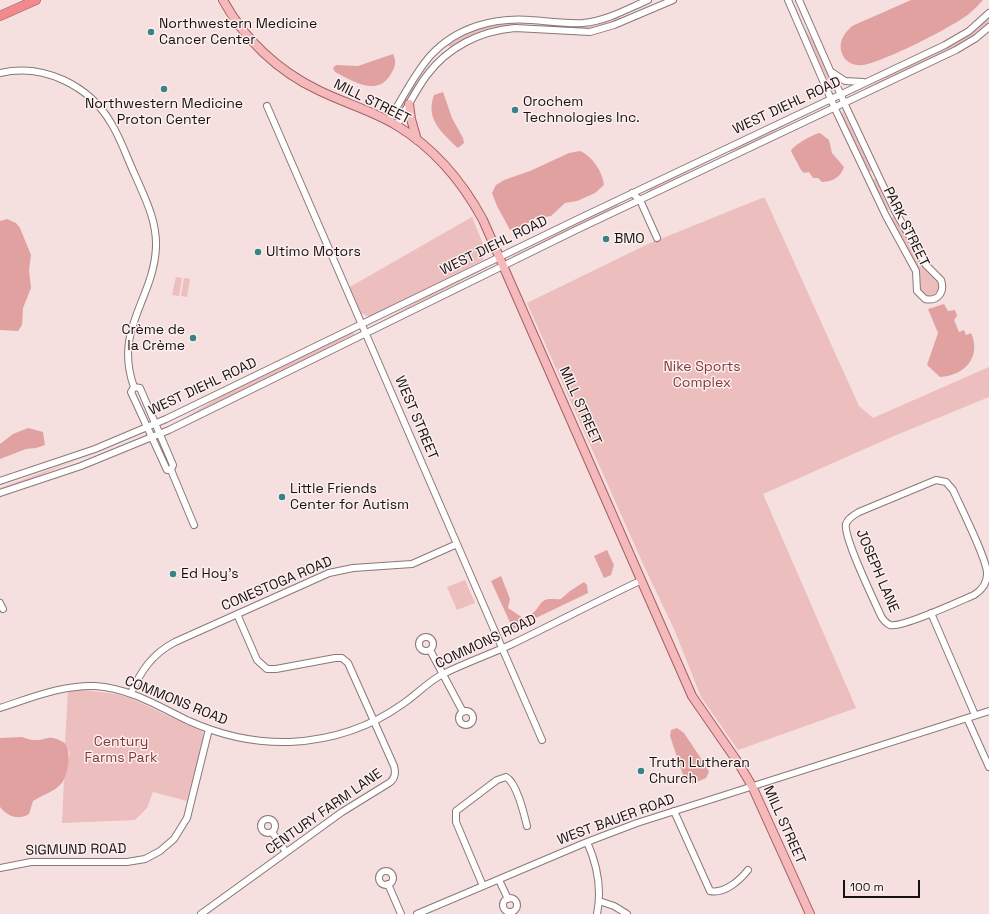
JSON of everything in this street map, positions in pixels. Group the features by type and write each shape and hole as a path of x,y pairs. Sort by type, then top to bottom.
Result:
{"highway":[{"path":"0,16 36,0"}],"main road":[{"name":"MILL STREET","path":"222,0 248,38 280,67 318,90 388,121 417,140 445,165 466,192 482,220 499,257 692,696 740,764 752,786 810,914"},
{"path":"409,104 411,119 417,140"}],"street":[{"path":"388,121 418,71 432,54 468,29 503,19 581,23 597,21 648,0"},
{"path":"396,126 427,76 439,60 450,51 478,36 504,29 515,28 590,32 614,26 673,0"},
{"name":"PARK STREET","path":"788,0 835,108 886,216 916,270 917,291 925,299 935,298 940,295 942,291 941,280 926,266 895,211 844,103 799,0"},
{"name":"WEST DIEHL ROAD","path":"0,482 75,456 155,423 632,193 957,39 969,31 989,12"},
{"name":"WEST DIEHL ROAD","path":"0,494 76,468 152,438 502,266 956,50 976,38 989,27"},
{"path":"0,73 26,71 46,74 72,84 92,99 112,123 146,200 155,226 156,248 153,268 134,319 129,341 129,365 134,386 131,392 167,470 171,470"},
{"path":"830,71 845,81 866,82"},
{"name":"WEST STREET","path":"267,106 542,740"},
{"path":"632,193 640,200 658,238"},
{"path":"134,386 140,388 160,434 173,465 171,470 194,525"},
{"name":"JOSEPH LANE","path":"941,480 946,482 953,490 986,567 986,582 980,591 974,595 931,613 899,624 888,624 881,616 848,538 846,527 851,516 859,512 931,481 941,480"},
{"name":"CONESTOGA ROAD","path":"131,693 143,669 161,650 237,614 329,573 353,568 412,564 457,544"},
{"name":"COMMONS ROAD","path":"0,708 42,694 68,688 96,686 131,693 209,729 252,740 291,742 334,736 374,722 404,704 442,674 503,648 642,580"},
{"path":"0,603 3,609"},
{"path":"931,613 975,715"},
{"name":"CENTURY FARM LANE","path":"201,914 342,812 389,783 394,778 396,773 351,667 345,660 335,658 276,669 267,669 257,660 237,614"},
{"path":"430,650 463,712"},
{"name":"WEST BAUER ROAD","path":"417,914 586,842 674,811 989,711"},
{"path":"967,718 989,767"},
{"name":"SIGMUND ROAD","path":"0,868 31,862 126,862 144,859 160,851 174,839 187,818 209,729"},
{"path":"483,886 456,822 456,811 497,780 506,777 511,781 523,810 527,826"},
{"path":"674,811 710,892 716,892 733,885 740,880 748,870"},
{"path":"272,832 286,852"},
{"path":"586,842 595,864 599,900 596,914"},
{"path":"499,880 508,899"},
{"path":"388,884 402,914"},
{"path":"599,900 614,906 627,914"}],"green space":[{"path":"619,16 621,19 593,29 544,27 546,24 591,25"},
{"path":"989,19 989,22 974,34 940,56 849,98 908,65 954,43"},
{"path":"515,22 515,26 485,31 451,48 448,45 453,39 469,31 489,25"},
{"path":"804,27 816,46 834,89 833,92"},
{"path":"428,64 419,77 403,111 396,116 417,77"},
{"path":"828,103 743,148 729,152 729,150"},
{"path":"843,112 872,170 870,172 868,171 841,114"},
{"path":"710,159 711,160 647,193 651,187"},
{"path":"876,179 889,210 886,209 873,181"},
{"name":"Nike Sports Complex","path":"765,198 859,406 873,418 989,367 989,397 894,436 763,494 856,708 738,750 701,697 674,629 643,564 527,303 648,244"},
{"path":"617,203 619,207 514,258 513,256"},
{"path":"472,217 485,249 483,260 370,317 360,313 348,288"},
{"path":"892,217 895,217 917,258 938,282 939,290 932,296 923,295 919,289 920,276 917,265 891,219"},
{"path":"486,267 487,268 375,325 445,286"},
{"path":"176,277 182,278 179,296 172,295"},
{"path":"184,278 190,279 187,297 181,296"},
{"path":"353,332 354,334 285,370 169,427 237,387"},
{"path":"79,459 7,489 0,491 0,488"},
{"path":"465,580 475,603 457,610 447,587"},
{"name":"Century Farms Park","path":"83,690 116,694 130,698 203,732 187,801 153,792 147,808 135,820 62,823 64,780 70,753 65,743 68,691"}],"shaded area":[{"path":"911,0 983,0 962,19 901,51 872,63 863,65 855,65 846,60 842,54 841,43 845,34 852,26"},
{"path":"393,54 395,58 394,68 387,80 373,86 366,86 350,80 335,72 333,68 336,65 358,66"},
{"path":"443,92 452,118 463,138 464,143 458,148 441,131 433,118 432,104 434,95"},
{"path":"820,133 829,140 832,153 844,167 841,174 833,180 826,182 822,182 818,178 813,178 809,172 804,173 791,151 804,140"},
{"path":"580,151 589,157 596,165 602,175 604,185 595,193 577,201 565,203 551,216 533,219 517,232 510,230 492,193 496,185 504,180 530,171 569,153"},
{"path":"7,219 16,223 20,228 31,255 29,270 31,288 23,308 22,325 18,331 0,330 0,221"},
{"path":"944,304 948,311 955,310 957,316 954,320 959,332 964,330 966,335 971,333 974,342 974,350 969,364 963,369 949,376 940,377 927,365 938,333 928,309"},
{"path":"28,428 43,432 45,445 26,449 0,459 0,444 13,434"},
{"path":"607,550 614,565 611,575 604,578 594,556"},
{"path":"501,576 510,599 508,608 523,618 532,614 545,600 561,599 584,582 587,585 588,593 513,629 491,581"},
{"path":"677,728 684,733 709,772 706,778 692,784 685,781 670,736 671,730"},
{"path":"22,737 34,740 50,738 58,739 66,745 69,756 66,775 61,784 33,801 29,814 17,817 6,813 0,807 0,738"}],"place":[{"name":"Northwestern Medicine Cancer Center","path":"151,32"},
{"name":"Northwestern Medicine Proton Center","path":"164,89"},
{"name":"Orochem Technologies Inc.","path":"515,110"},
{"name":"BMO","path":"606,239"},
{"name":"Ultimo Motors","path":"258,252"},
{"name":"Crème de la Crème","path":"193,338"},
{"name":"Little Friends Center for Autism","path":"282,497"},
{"name":"Ed Hoy's","path":"173,574"},
{"name":"Truth Lutheran Church","path":"641,771"}]}
